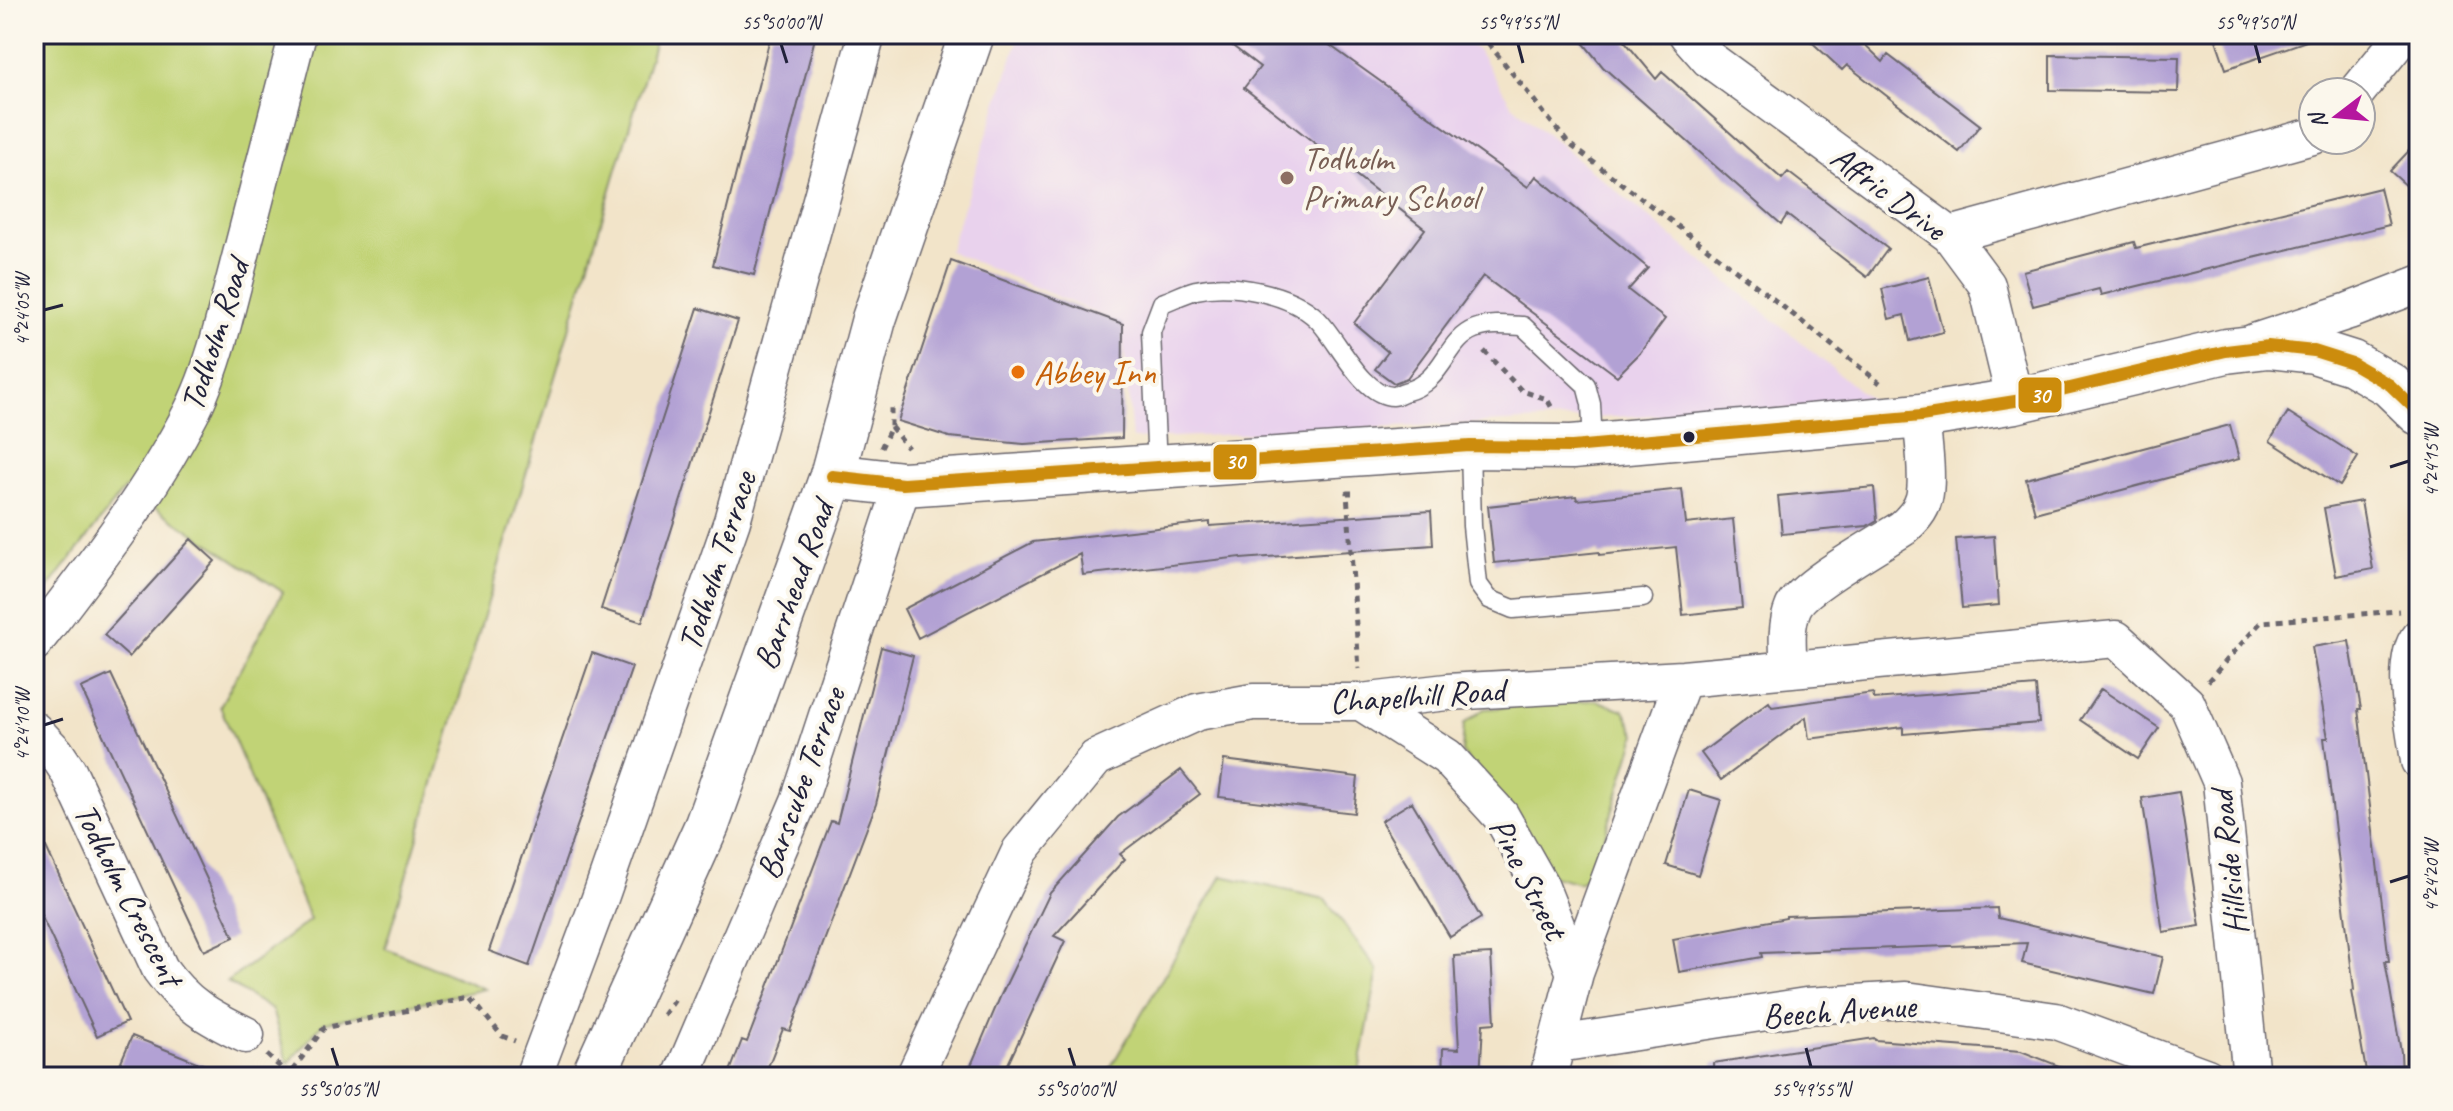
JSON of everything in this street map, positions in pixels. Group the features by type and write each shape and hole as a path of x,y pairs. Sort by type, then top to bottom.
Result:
{"street":[{"name":"Todholm Road","path":"34,643 123,524 168,456 194,408 223,324 298,34"},
{"name":"Todholm Terrace","path":"538,1064 732,521 867,34"},
{"name":"Barrhead Road","path":"593,1077 707,825 832,476 874,319 972,34"},
{"name":"Affric Drive","path":"1687,34 1709,59 1950,235 1987,285 2015,401"},
{"path":"2370,76 2404,34"},
{"path":"1950,235 2297,140"},
{"path":"832,476 903,484 1470,446 1582,446 1921,416 2015,401 2226,351 2349,311 2419,284"},
{"path":"2226,351 2268,346 2314,351 2352,363 2390,385 2419,413"},
{"path":"1789,669 1788,623 1794,604 1807,590 1915,517 1924,498 1921,416"},
{"name":"Barscube Terrace","path":"681,1077 799,801 903,484"},
{"path":"2414,628 2410,692 2419,761"},
{"name":"Chapelhill Road","path":"914,1077 1020,851 1096,758 1197,712 1253,702 1361,702 1447,692 1683,679 2116,639"},
{"name":"Hillside Road","path":"2116,639 2187,704 2221,782 2251,1077"},
{"name":"Pine Street","path":"1553,1060 1575,973 1683,679"},
{"name":"Pine Street","path":"1361,702 1447,757 1501,816 1540,885 1575,973"},
{"name":"Todholm Crescent","path":"34,730 68,771 160,969 189,1003 246,1035"},
{"name":"Beech Avenue","path":"1553,1060 1806,1006 1906,1000 2056,1021 2207,1077"}],"lane":[{"path":"1157,467 1151,332 1162,303 1197,290 1240,287 1287,301 1317,318 1372,388 1392,396 1420,388 1443,365 1457,341 1475,329 1498,324 1523,326 1586,385 1591,404 1582,446"},
{"path":"1470,446 1472,526 1478,584 1489,599 1513,609 1643,598"}],"path":[{"path":"1481,34 1568,143 1921,416"},
{"path":"1468,333 1522,391 1547,399 1582,446"},
{"path":"1347,493 1361,702"},
{"path":"2187,704 2261,622 2400,611 2414,628"},
{"path":"246,1035 289,1075 324,1028 470,997 502,1036 538,1064"}],"shaded area":[{"name":"Todholm Primary School","path":"1020,34 1450,34 1478,50 1512,105 1877,405 1132,439 1122,324 949,251"}],"green space":[{"path":"34,34 657,34 385,948 485,989 323,1023 288,1064 272,1010 227,982 310,920 220,706 283,592 125,488 34,607"},
{"path":"1595,700 1624,710 1636,735 1595,868 1579,883 1553,876 1462,752 1464,724 1484,709"},
{"path":"1222,876 1325,899 1378,971 1358,1077 1105,1077"}],"building":[{"path":"771,34 816,34 754,275 713,265"},
{"path":"1217,34 1314,34 1528,187 1536,176 1648,268 1628,290 1665,319 1639,354 1617,376 1483,276 1407,378 1394,383 1375,369 1388,352 1354,323 1425,229 1244,88 1260,67"},
{"path":"1576,34 1619,34 1656,79 1662,72 1782,179 1788,172 1888,249 1867,277 1787,215 1781,224 1603,67"},
{"path":"1803,34 1854,34 1883,62 1888,55 1980,125 1959,152 1847,65 1842,70"},
{"path":"2214,34 2315,34 2315,38 2226,69"},
{"path":"2050,55 2179,57 2178,92 2050,90"},
{"path":"2419,140 2419,197 2390,171"},
{"path":"2380,188 2389,225 2101,295 2099,289 2033,306 2023,271 2134,242 2136,248"},
{"name":"Abbey Inn","path":"951,261 1123,324 1122,438 1024,444 949,437 898,421"},
{"path":"1929,277 1943,332 1910,341 1904,315 1889,319 1882,289"},
{"path":"698,308 738,321 642,622 601,609"},
{"path":"2288,412 2358,457 2340,486 2270,441"},
{"path":"2230,425 2239,459 2035,513 2026,479"},
{"path":"1874,487 1877,520 1867,526 1782,534 1778,496"},
{"path":"1682,489 1686,524 1733,519 1742,608 1683,615 1676,547 1494,563 1488,506"},
{"path":"2361,501 2373,569 2336,576 2324,508"},
{"path":"1431,511 1433,545 1241,557 1083,575 1080,554 918,638 904,609 1033,542 1210,522 1210,526"},
{"path":"1994,536 1999,605 1962,608 1956,539"},
{"path":"191,539 215,561 129,657 104,635"},
{"path":"2349,641 2361,709 2358,709 2389,961 2385,961 2401,1052 2402,1077 2367,1077 2352,991 2324,738 2328,738 2312,647"},
{"path":"881,647 913,656 876,804 790,1031 783,1029 764,1077 728,1077 742,1040 747,1042 831,821 837,823"},
{"path":"592,653 632,667 529,966 489,951"},
{"path":"111,674 234,937 204,951 81,688"},
{"path":"2036,686 2039,723 1903,734 1903,727 1809,739 1806,717 1721,780 1701,753 1769,702 1772,707 1873,693 1874,699"},
{"path":"2101,689 2159,728 2138,759 2080,720"},
{"path":"1224,760 1358,777 1354,813 1219,797"},
{"path":"1181,770 1200,794 1120,854 1125,859 1054,936 1065,941 1002,1077 966,1077 1050,893 1118,817"},
{"path":"1689,790 1721,800 1698,875 1666,865"},
{"path":"2179,792 2200,926 2163,932 2142,798"},
{"path":"1412,802 1481,918 1450,937 1381,821"},
{"path":"34,821 127,1022 97,1036 34,900"},
{"path":"1997,908 1998,918 2163,957 2154,994 2022,963 2027,943 1761,953 1762,957 1679,972 1673,939 1786,916"},
{"path":"1491,954 1495,1023 1483,1024 1480,1077 1442,1077 1443,1048 1459,1049 1454,956"},
{"path":"132,1036 231,1077 146,1077 119,1066"},
{"path":"1874,1038 2021,1051 2084,1076 1714,1077 1713,1063"}],"transit line":[{"name":"30","path":"832,476 903,484 1470,446 1572,447 1921,416 2015,401 2226,351 2268,346 2314,351 2352,363 2390,385 2419,413"}],"place":[{"name":"Todholm Primary School","path":"1287,178"},
{"name":"Abbey Inn","path":"1018,372"}]}
